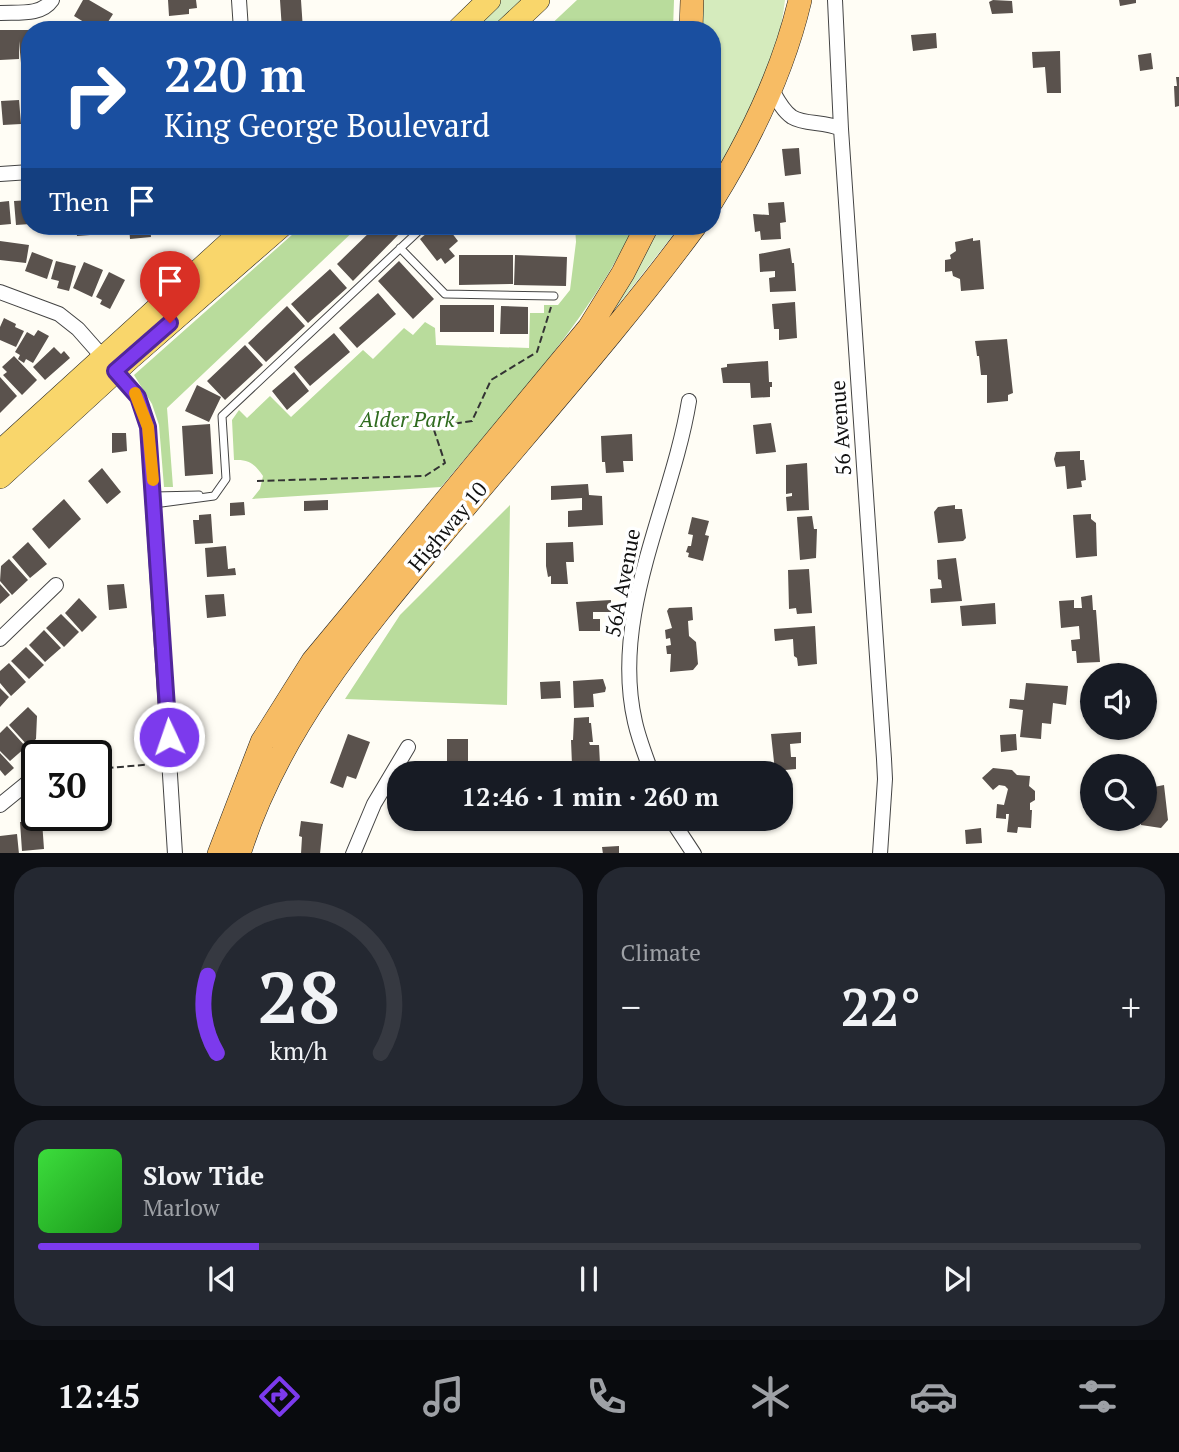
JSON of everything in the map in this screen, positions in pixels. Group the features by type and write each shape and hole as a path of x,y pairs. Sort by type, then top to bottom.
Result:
{"highway":[{"path":"691,21 692,0"},
{"path":"721,187 735,165 772,90 800,0"},
{"name":"Highway 10","path":"219,853 262,742 313,661 589,328 642,235"},
{"name":"Highway 10","path":"239,853 262,795 317,692 360,633 688,235"}],"main road":[{"path":"467,21 489,0"},
{"path":"516,21 538,0"},
{"path":"0,477 239,235"},
{"path":"0,452 270,235"}],"street":[{"path":"0,13 40,11 48,7 52,0"},
{"path":"239,0 240,21"},
{"name":"56 Avenue","path":"835,0 841,129 885,769 880,853"},
{"path":"772,90 793,117 808,122 830,124 841,129"},
{"path":"0,174 21,173"},
{"path":"0,293 41,305 59,314 78,329 138,397 148,427 175,853"},
{"name":"56A Avenue","path":"648,761 635,722 630,671 633,623 652,535 682,440 689,401"},
{"path":"0,639 56,586"},
{"path":"353,853 374,804 408,747"},
{"path":"0,804 21,788"},
{"path":"679,831 694,853"}],"lane":[{"path":"154,500 214,496 226,480 222,416 414,235"},
{"path":"400,248 445,294 553,300"}],"path":[{"path":"257,481 425,476 445,463 433,427 472,421 491,380 537,352 553,300"},
{"path":"112,768 161,764"}],"green space":[{"path":"498,0 525,0 504,21 476,21"},
{"path":"577,0 674,0 673,21 555,21"},
{"path":"702,0 785,0 768,70 721,163 721,21 701,21"},
{"path":"292,235 350,235 167,408 173,487 164,487 159,425 152,404 134,375"},
{"name":"Alder Park","path":"576,235 629,235 594,296 570,330 441,487 252,499 260,489 263,476 251,463 234,460 232,420 239,410 247,418 270,396 291,417 363,350 373,359 404,328 413,335 425,322 435,328 436,345 529,348 530,313 544,313 544,305 558,305 570,290"},
{"path":"651,235 673,235 575,360"},
{"path":"510,505 507,705 345,699 400,615"}],"building":[{"path":"83,0 89,0 113,14 109,21 82,21 74,16"},
{"path":"168,0 196,0 197,8 189,9 189,14 169,16"},
{"path":"280,0 301,0 302,21 281,21"},
{"path":"1119,0 1136,0 1136,3 1120,6"},
{"path":"1012,1 1013,13 992,14 989,2"},
{"path":"0,30 21,30 21,63 19,41 19,59 0,60"},
{"path":"936,33 937,48 913,51 911,35"},
{"path":"1060,51 1061,93 1047,93 1045,67 1033,68 1032,52"},
{"path":"1151,53 1153,69 1140,71 1138,55"},
{"path":"1176,77 1179,77 1179,106 1175,107 1174,86 1177,86"},
{"path":"19,100 21,124 3,125 1,101"},
{"path":"799,148 801,174 785,176 782,149"},
{"path":"9,201 11,224 0,225 0,202"},
{"path":"14,201 21,201 21,225 16,225"},
{"path":"784,202 786,222 780,223 781,239 761,240 760,231 755,232 753,214 769,215 768,203"},
{"path":"130,235 151,235 151,237 130,239"},
{"path":"367,235 398,235 353,281 337,264"},
{"path":"425,235 453,235 458,241 449,249 455,256 445,264 441,258 437,261 420,239"},
{"path":"973,238 973,241 980,240 984,289 961,291 960,279 953,276 952,271 945,272 945,260 951,259 950,255 956,251 955,242"},
{"path":"0,241 29,245 26,263 0,260"},
{"path":"790,248 796,291 770,292 769,278 775,277 775,271 760,272 759,254"},
{"path":"32,252 53,260 47,279 25,271"},
{"path":"459,255 513,255 513,284 459,285"},
{"path":"515,255 567,257 566,286 514,285"},
{"path":"56,261 76,266 69,291 57,288 59,281 51,279"},
{"path":"399,261 434,299 413,319 378,281"},
{"path":"84,262 103,270 92,297 73,288"},
{"path":"330,269 347,288 308,323 291,304"},
{"path":"109,272 125,280 110,309 100,304 102,300 96,297"},
{"path":"378,293 396,314 357,348 339,328"},
{"path":"795,302 797,338 779,340 779,329 774,329 772,304"},
{"path":"440,305 494,305 494,332 440,332"},
{"path":"287,306 305,326 266,362 248,343"},
{"path":"501,306 528,307 528,334 500,334"},
{"path":"4,318 24,331 16,347 0,340 0,327"},
{"path":"38,330 49,336 33,363 26,359 24,363 18,359 20,355 15,352 27,332 34,336"},
{"path":"334,333 350,352 310,386 294,367"},
{"path":"1007,339 1013,393 1008,395 1008,401 987,403 987,375 981,375 975,341"},
{"path":"245,345 263,365 225,400 207,381"},
{"path":"54,347 61,354 64,351 70,358 45,380 33,367"},
{"path":"14,356 37,380 22,395 3,375 7,372 2,367"},
{"path":"768,361 769,382 772,382 770,397 751,398 750,383 723,383 721,368 727,367 727,364"},
{"path":"294,372 309,391 287,410 272,391"},
{"path":"0,377 17,396 0,413"},
{"path":"197,385 221,397 209,422 185,411"},
{"path":"771,423 776,452 756,454 753,425"},
{"path":"210,424 213,474 185,476 182,426"},
{"path":"112,433 126,433 127,451 112,453"},
{"path":"632,434 633,461 623,461 624,472 606,473 605,462 602,462 601,436"},
{"path":"1080,451 1086,480 1081,481 1082,487 1067,489 1065,466 1056,467 1056,452"},
{"path":"807,463 809,510 787,511 786,497 792,496 792,493 786,494 786,465"},
{"path":"102,468 121,492 107,504 88,481"},
{"path":"588,484 589,495 602,496 603,525 568,527 568,511 582,510 582,498 551,500 551,486"},
{"path":"64,499 81,519 49,549 32,529"},
{"path":"328,500 328,510 304,511 304,501"},
{"path":"244,502 245,515 230,516 230,503"},
{"path":"955,505 955,509 962,509 966,538 963,541 938,543 934,512 938,507"},
{"path":"211,514 213,543 195,544 193,520 199,520 199,515"},
{"path":"1091,514 1091,519 1096,523 1097,556 1076,558 1073,515"},
{"path":"812,516 814,529 817,529 816,558 800,560 797,517"},
{"path":"692,517 709,521 705,535 709,536 703,561 688,557 689,553 686,552 688,546 691,546 693,535 688,534"},
{"path":"28,542 47,564 30,578 12,557"},
{"path":"573,542 574,562 566,562 568,584 551,584 551,576 548,577 546,566 546,543"},
{"path":"226,546 228,569 235,568 236,575 207,577 205,548"},
{"path":"956,558 962,601 931,603 930,589 942,588 941,580 938,579 937,560"},
{"path":"9,559 28,580 12,595 0,581 1,566"},
{"path":"809,569 812,613 797,614 796,608 789,609 788,570"},
{"path":"0,584 10,595 0,604"},
{"path":"124,584 127,608 109,610 107,585"},
{"path":"224,594 226,616 207,618 205,595"},
{"path":"1092,595 1093,610 1096,610 1100,662 1077,663 1071,640 1080,639 1079,626 1061,628 1059,601 1074,600 1074,608 1082,608 1081,597"},
{"path":"79,598 97,617 82,632 65,613"},
{"path":"611,600 611,612 593,612 593,619 600,619 600,631 579,631 576,602"},
{"path":"995,603 996,624 962,626 960,606"},
{"path":"692,607 693,620 688,621 689,636 696,642 698,664 693,670 670,672 671,654 667,654 666,646 671,645 670,638 666,639 665,630 672,628 667,611 669,608"},
{"path":"61,614 79,632 64,647 46,628"},
{"path":"815,626 817,664 798,666 794,656 793,639 775,641 774,629"},
{"path":"44,630 61,648 45,662 29,645"},
{"path":"26,647 44,665 29,679 11,661"},
{"path":"9,663 26,682 11,696 0,683 0,671"},
{"path":"603,679 605,692 593,694 594,707 574,708 573,681"},
{"path":"560,681 561,698 541,699 540,682"},
{"path":"1026,683 1068,686 1066,705 1053,703 1051,724 1042,723 1041,739 1020,737 1023,710 1009,708 1010,699 1024,700"},
{"path":"0,688 9,697 0,707"},
{"path":"28,707 37,716 36,739 23,740 9,725"},
{"path":"589,717 593,742 589,742 590,745 599,745 600,761 572,761 574,718"},
{"path":"7,726 21,741 21,751 10,761 0,751 0,733"},
{"path":"801,732 801,743 790,744 791,757 796,757 796,769 793,769 793,761 774,761 771,734"},
{"path":"348,734 370,742 356,779 347,776 343,788 330,783"},
{"path":"1016,734 1017,750 1001,752 1000,735"},
{"path":"447,739 468,739 468,761 447,761"},
{"path":"0,753 14,768 5,776 0,770"},
{"path":"993,768 1030,776 1029,786 1035,791 1035,800 1030,803 1031,828 1018,827 1017,833 1007,832 1009,814 1006,814 1006,819 996,818 997,804 1004,805 1008,789 999,785 993,790 982,778"},
{"path":"1164,785 1168,820 1161,828 1157,827 1157,786"},
{"path":"301,821 323,824 320,853 301,853 302,837 299,836"},
{"path":"20,822 21,831 43,831 44,849 22,851"},
{"path":"981,828 982,843 966,844 965,830"},
{"path":"17,834 19,853 0,853 0,836"},
{"path":"619,846 619,853 603,853 602,847"}],"slow traffic":[{"path":"135,393 148,427 153,480"}],"route":[{"path":"169,737 148,427 138,397 115,371 170,323"}]}
